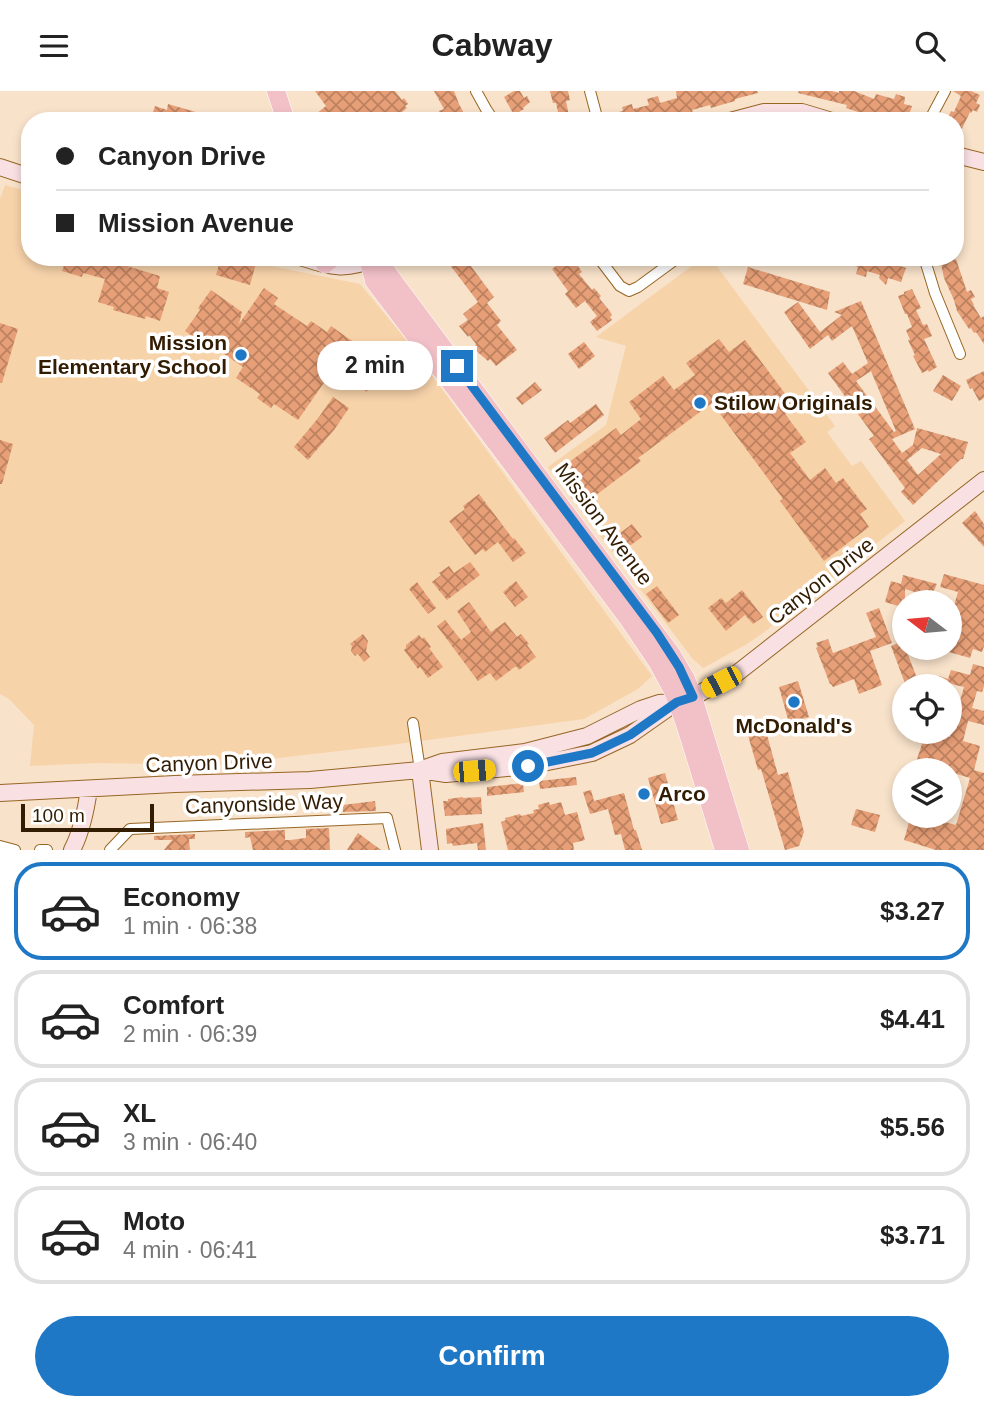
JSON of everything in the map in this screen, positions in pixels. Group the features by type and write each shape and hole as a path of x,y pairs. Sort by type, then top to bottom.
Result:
{"main road":[{"path":"276,91 283,112"},
{"path":"764,112 802,112"},
{"path":"964,157 984,162"},
{"path":"0,167 21,174"},
{"name":"Mission Avenue","path":"372,266 374,281 685,699 729,849"},
{"name":"Canyon Drive","path":"0,793 175,784 310,781 420,770 443,762 525,752 587,736 641,709 685,699 736,674 983,482"},
{"path":"420,770 430,850"},
{"path":"72,850 86,810 89,789"}],"street":[{"path":"476,91 489,112"},
{"path":"590,91 596,112"},
{"path":"934,112 945,91"},
{"path":"605,266 620,286 629,291 667,266"},
{"path":"927,266 960,355"},
{"path":"413,723 420,770"},
{"name":"Canyonside Way","path":"110,850 130,829 387,818 395,850"},
{"path":"0,846 15,850"},
{"path":"40,850 47,850"}],"shaded area":[{"path":"5,185 21,189 21,266 273,266 360,284 408,342 652,676 638,689 584,719 216,765 97,763 30,766 34,725 9,699 0,694 0,199"},
{"path":"692,266 717,266 835,426 827,432 852,466 861,461 905,521 763,633 703,668 692,658 548,467 606,425 626,346 596,337"}],"building":[{"path":"315,91 395,91 408,104 402,112 318,112 326,106"},
{"path":"434,91 454,91 463,112 439,111 444,109"},
{"path":"514,91 520,91 530,102 519,112 512,112 504,97"},
{"path":"550,91 568,91 568,112 558,112 556,103 553,103"},
{"path":"676,91 758,93 711,108 710,105 692,110 693,112 618,112 623,111 622,107 632,104 633,109 649,105 647,99 658,96 660,103 677,98"},
{"path":"854,91 874,99 876,94 894,99 896,94 905,97 904,104 912,106 910,112 858,112 846,108 847,105 798,93"},
{"path":"953,91 971,91 980,95 976,103 980,105 977,112 970,112 964,124 964,112 954,112 961,96"},
{"path":"168,104 196,112 153,112 155,106 167,110"},
{"path":"64,266 127,266 160,276 157,288 169,292 160,321 113,310 114,307 98,302 105,279 83,273 82,277 62,271"},
{"path":"218,266 255,266 250,285 216,275"},
{"path":"451,266 471,266 494,297 487,303 501,321 497,325 517,350 496,366 474,349 476,344 459,326 468,320 463,314 478,302"},
{"path":"556,266 578,266 582,272 579,274 592,290 594,288 601,296 599,298 612,315 612,320 597,331 590,322 597,316 585,301 576,308 552,269"},
{"path":"855,266 906,268 901,282 888,278 886,285 879,278 880,275 867,271 866,277 856,274 858,267"},
{"path":"941,266 958,266 967,292 971,290 975,297 971,299 973,305 981,318 984,316 984,344 976,332 969,329 957,311"},
{"path":"748,267 830,292 827,310 743,284"},
{"path":"264,288 278,298 274,304 307,326 311,321 327,332 331,326 359,346 364,342 370,350 375,346 382,354 377,358 384,366 379,370 384,376 366,392 358,382 363,377 344,354 298,420 274,404 271,408 257,398 260,394 236,378 243,367 185,331 211,290 242,312 239,324"},
{"path":"912,289 921,308 916,310 932,336 924,339 937,367 929,372 928,370 922,373 913,356 915,355 906,330 912,327 898,296"},
{"path":"861,301 915,429 892,439 902,453 913,445 917,428 968,442 963,459 913,505 901,492 905,488 869,439 874,436 828,373 843,362 852,374 868,363 852,326 832,341 828,335 810,349 784,312 798,302 820,332 842,315 834,312","holes":["871,371 896,431 894,432 856,381","922,448 941,454 918,475 907,460"]},
{"path":"0,323 18,329 2,383 0,383"},
{"path":"719,339 729,352 745,340 795,407 785,414 806,442 790,453 810,480 825,468 836,483 843,478 867,509 860,514 869,527 824,561 780,501 783,499 712,403 638,458 641,461 579,508 554,473 616,428 621,435 641,419 629,402 663,376 674,390 695,375 686,363"},
{"path":"584,342 595,356 579,369 568,354"},
{"path":"984,371 984,398 979,401 966,380"},
{"path":"943,375 961,386 952,401 933,391"},
{"path":"535,382 542,390 522,405 516,398"},
{"path":"333,397 349,408 308,460 294,447"},
{"path":"596,404 604,415 555,453 544,438"},
{"path":"0,440 13,444 2,484 0,484"},
{"path":"479,494 526,553 513,562 498,542 485,552 483,549 475,555 449,521"},
{"path":"975,511 984,524 984,547 962,523"},
{"path":"632,524 642,537 617,555 607,543"},
{"path":"470,562 480,575 447,600 432,582 449,566 454,573"},
{"path":"944,574 984,585 982,652 973,649 970,658 962,656 962,590 940,587"},
{"path":"903,575 937,584 934,590 892,590 892,604 885,602 891,581 901,584"},
{"path":"516,581 528,597 515,607 503,592"},
{"path":"417,582 436,608 428,614 409,589"},
{"path":"657,586 679,615 668,623 646,594"},
{"path":"742,590 763,617 753,624 745,615 726,631 708,608 721,598 726,603"},
{"path":"469,602 491,632 505,622 517,637 521,634 536,657 519,670 516,666 496,681 490,673 478,681 437,626 445,620 461,640 471,632 457,611"},
{"path":"879,608 892,643 870,651 882,685 859,694 854,679 833,687 830,684 816,643 828,639 833,653 876,637 866,613"},
{"path":"363,634 368,641 366,651 370,657 364,662 358,654 355,656 351,651 350,644"},
{"path":"419,635 422,639 424,637 443,667 428,678 404,650 406,645"},
{"path":"896,660 910,660 915,674 902,674"},
{"path":"973,664 984,667 984,686 982,692 977,691 972,708 984,711 984,725 968,721 963,741 980,746 974,770 984,773 984,850 936,850 904,840 907,828 962,828 962,805 970,778 962,776 962,758 917,758 922,744 962,744 962,674 950,674 951,670 970,675"},
{"name":"McDonald's","path":"798,681 809,717 789,723 779,687"},
{"path":"763,720 778,775 788,772 804,832 799,846 785,850 745,725"},
{"path":"665,773 678,820 661,824 648,778"},
{"path":"576,777 577,785 540,789 539,781"},
{"path":"523,783 524,792 487,796 487,787"},
{"path":"591,790 594,801 624,793 642,850 625,850 621,834 615,835 608,809 590,814 583,792"},
{"path":"481,797 482,814 445,816 443,801"},
{"path":"375,801 376,811 343,812 343,805"},
{"path":"549,802 550,805 561,802 565,815 577,812 585,840 573,843 574,850 508,850 501,822 506,820 505,818 534,813 533,810 539,809 538,805"},
{"path":"856,809 880,815 875,832 851,825"},
{"path":"483,823 486,850 478,850 477,843 453,846 452,843 447,844 446,829"},
{"path":"329,828 330,850 253,850 250,837 245,838 245,832 285,830 285,840 290,840 306,838 306,829"},
{"path":"358,833 381,850 347,850"},
{"path":"195,834 195,839 189,839 190,850 164,850 172,840 154,840 154,836"}],"place":[{"name":"Mission Elementary School","path":"241,355"},
{"name":"Stilow Originals","path":"700,403"},
{"name":"McDonald's","path":"794,702"},
{"name":"Arco","path":"644,794"}],"route":[{"path":"457,366 657,633 686,679 693,697 677,702 630,735 592,753 528,766"}]}
